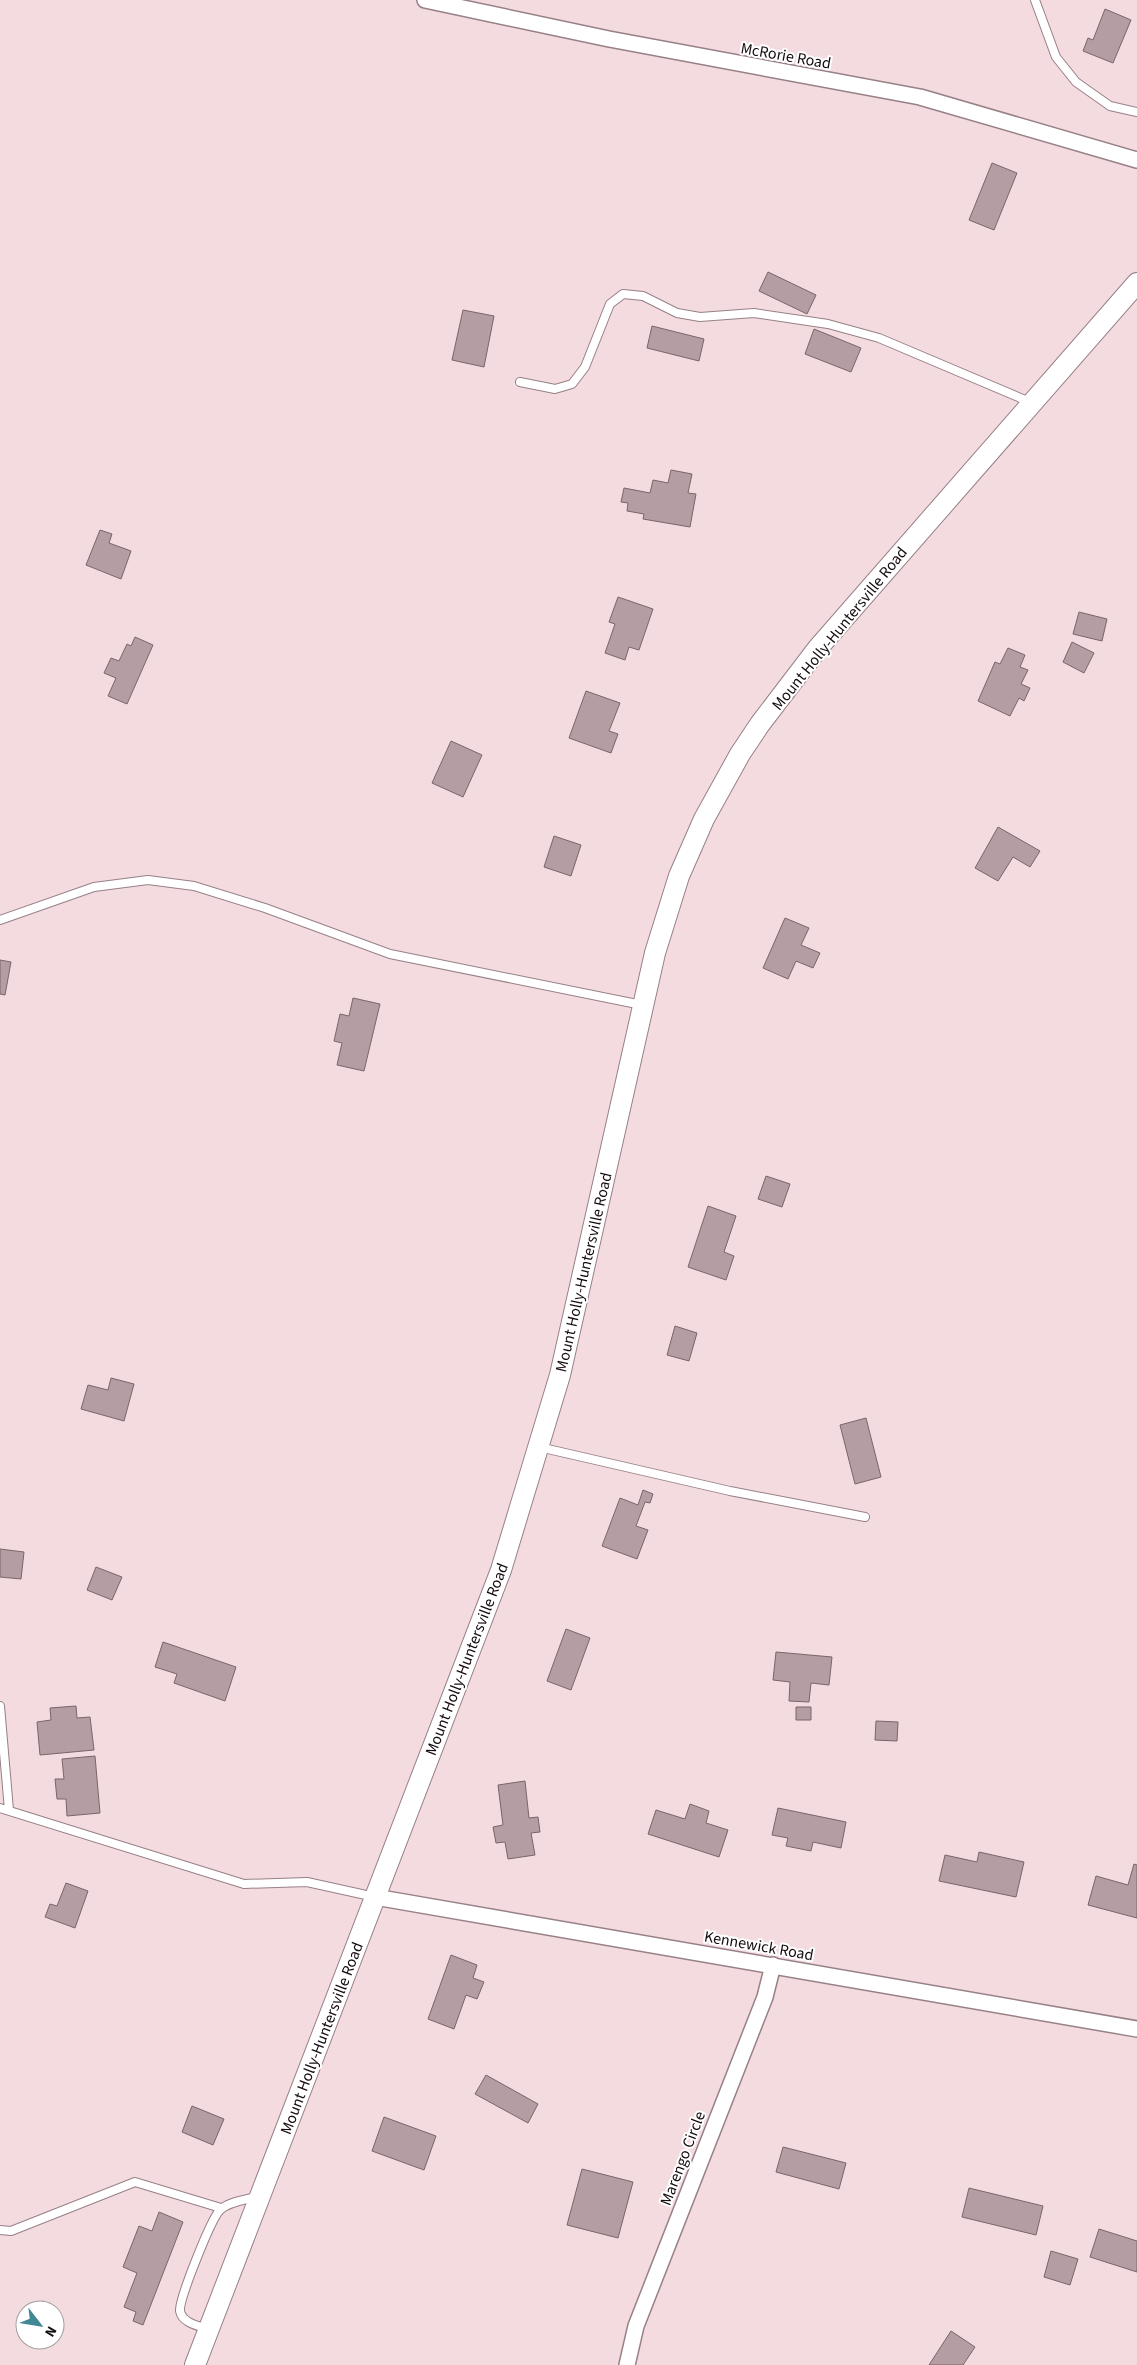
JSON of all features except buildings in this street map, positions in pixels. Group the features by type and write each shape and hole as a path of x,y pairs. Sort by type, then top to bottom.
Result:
{"main road":[{"name":"Mount Holly-Huntersville Road","path":"195,2365 501,1570 560,1375 655,953 680,876 704,819 740,754 818,648 1137,282"}],"street":[{"name":"McRorie Road","path":"425,0 609,39 920,97 1137,160"},
{"name":"Kennewick Road","path":"375,1897 772,1964 1137,2029"},
{"name":"Marengo Circle","path":"627,2365 636,2326 765,1997 772,1964"}],"lane":[{"path":"1035,0 1056,57 1076,82 1110,106 1137,112"},
{"path":"520,382 555,389 572,384 585,368 610,304 623,294 644,296 677,313 700,317 754,313 828,324 879,338 1032,402"},
{"path":"0,920 94,887 148,880 194,886 265,908 390,954 642,1006"},
{"path":"539,1448 730,1491 865,1518"},
{"path":"0,1706 9,1810"},
{"path":"0,1808 244,1884 307,1882 375,1897"},
{"path":"0,2230 11,2231 135,2182 221,2208 260,2196"},
{"path":"209,2330 188,2322 180,2312 186,2289 213,2218 221,2208"}]}
